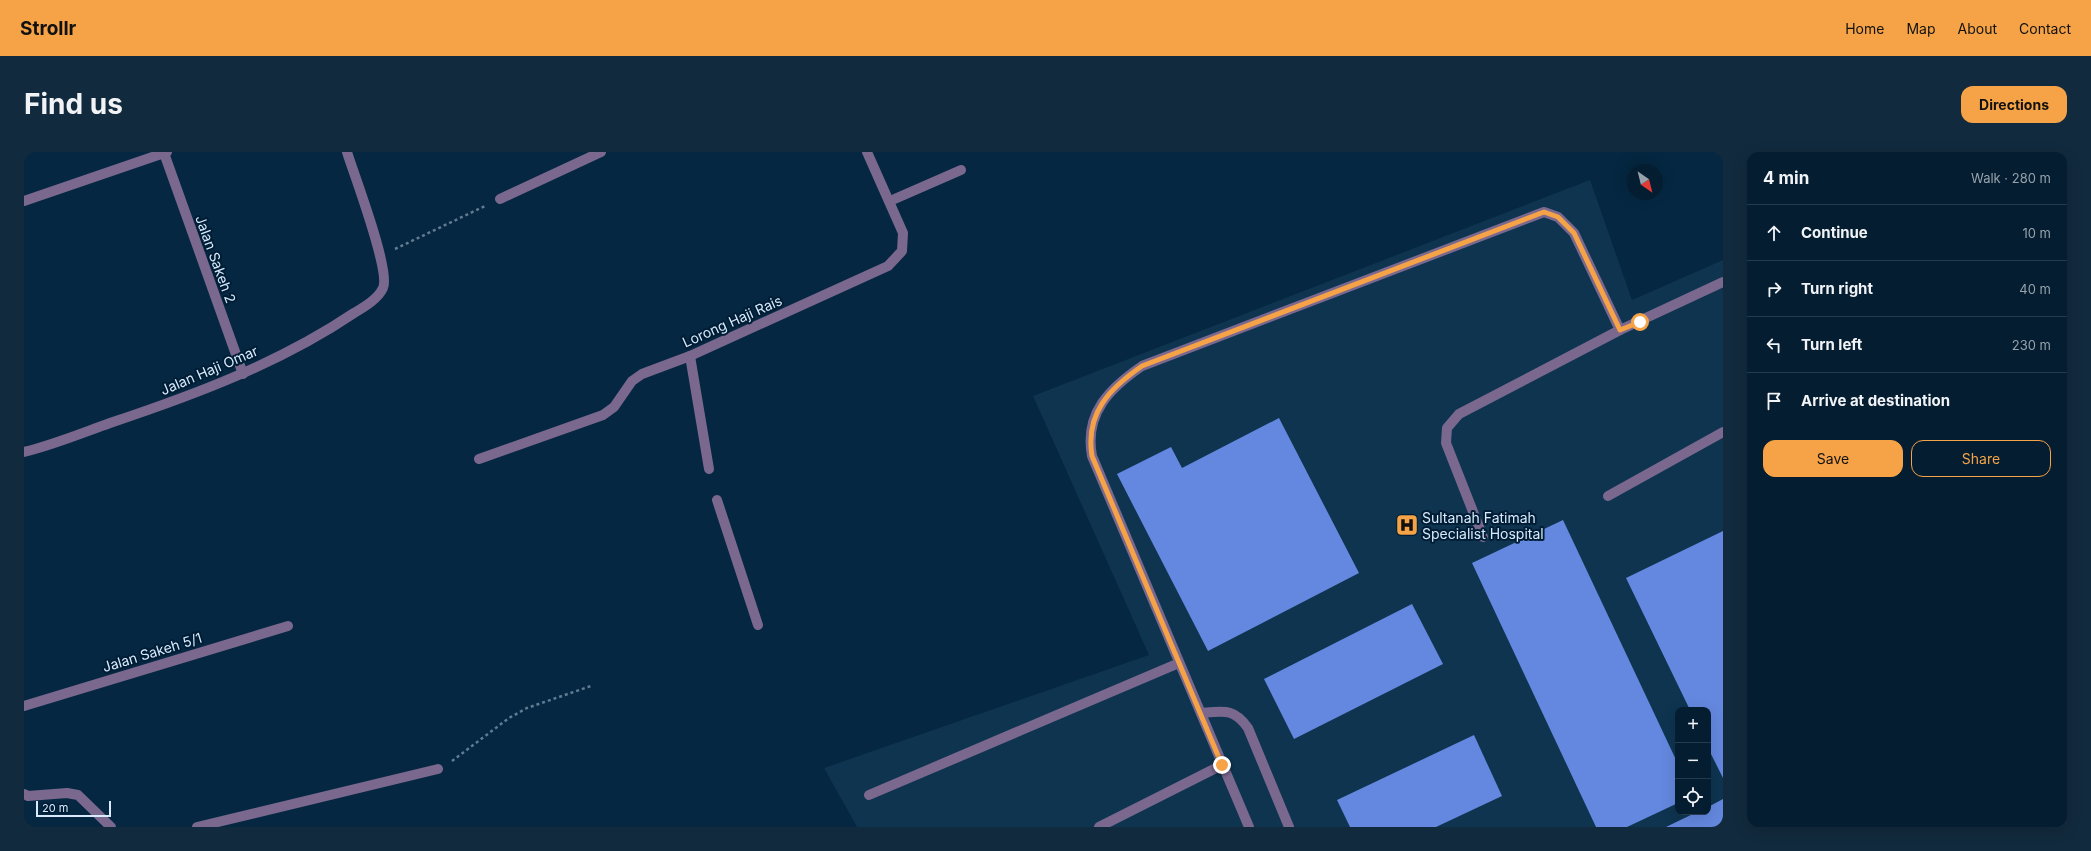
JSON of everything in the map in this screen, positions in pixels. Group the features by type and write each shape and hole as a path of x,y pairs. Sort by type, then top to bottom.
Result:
{"street":[{"path":"24,201 165,152"},
{"name":"Jalan Sakeh 2","path":"165,152 243,374"},
{"name":"Jalan Haji Omar","path":"24,452 148,411 243,374 338,324 373,301 383,288 386,279 381,257 347,152"},
{"path":"500,199 601,152"},
{"name":"Lorong Haji Rais","path":"479,459 602,415 614,407 632,381 642,374 690,356 888,266 902,251 903,234 890,201 867,152"},
{"path":"890,201 961,170"},
{"path":"1249,827 1092,456 1091,435 1096,416 1105,396 1122,380 1142,366 1544,212 1558,217 1574,233 1620,330"},
{"path":"1483,537 1446,443 1447,428 1459,414 1620,330 1723,282"},
{"path":"690,356 709,469"},
{"path":"1608,496 1723,432"},
{"path":"717,500 758,625"},
{"name":"Jalan Sakeh 5/1","path":"24,706 288,626"},
{"path":"869,795 1179,663"},
{"path":"1201,713 1225,711 1240,716 1248,728 1289,827"},
{"path":"1099,827 1222,765"},
{"path":"197,827 438,769"},
{"path":"24,794 28,796 67,793 78,794 111,827"}],"path":[{"path":"381,257 500,199"},
{"path":"438,769 460,757 508,718 591,686"}],"shaded area":[{"name":"Sultanah Fatimah Specialist Hospital","path":"1590,180 1632,300 1723,260 1723,827 857,827 824,768 1149,655 1033,396"}],"building":[{"path":"1279,418 1359,573 1208,651 1117,474 1171,447 1182,468"},
{"path":"1563,520 1675,758 1675,804 1627,827 1596,827 1472,563"},
{"path":"1723,531 1723,778 1711,754 1711,707 1689,707 1626,578"},
{"path":"1412,604 1443,664 1294,739 1264,679"},
{"path":"1474,735 1502,796 1436,827 1350,827 1337,800"},
{"path":"1723,799 1723,827 1666,827 1691,815 1711,815 1711,805"}],"place":[{"name":"Sultanah Fatimah Specialist Hospital","path":"1407,525"}],"route":[{"path":"1222,765 1092,456 1090,445 1091,435 1096,416 1105,396 1122,380 1142,366 1544,212 1558,217 1574,233 1620,330 1640,322"}]}
